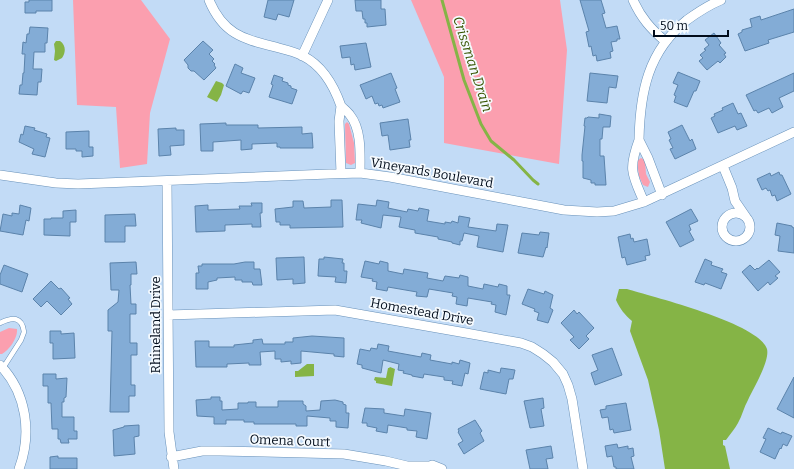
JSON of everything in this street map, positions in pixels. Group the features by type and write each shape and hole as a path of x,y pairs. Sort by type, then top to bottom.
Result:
{"street":[{"path":"209,0 218,18 228,29 241,37 302,56 321,70 332,84 341,106 351,116 356,128 359,140 360,173"},
{"path":"302,56 328,0"},
{"path":"633,0 638,12 647,24 666,41"},
{"path":"644,202 633,176 633,156 639,140 642,98 652,64 666,41 682,25 699,11 721,0"},
{"path":"341,106 339,121 341,173"},
{"name":"Vineyards Boulevard","path":"0,175 56,184 78,184 360,173 390,176 578,211 597,212 614,211 644,202 794,132"},
{"path":"639,140 648,158 662,194"},
{"path":"723,166 732,188 735,201 747,220 750,228 746,237 738,241 734,241 726,237 723,233 723,224 735,201"},
{"name":"Rhineland Drive","path":"166,181 169,432 171,456 174,469"},
{"path":"728,216 740,214 747,220"},
{"name":"Homestead Drive","path":"168,315 335,310 459,331 521,343 532,347 553,362 563,374 568,385 572,399 583,469"},
{"path":"1,367 9,376 19,395 26,421 27,433 25,448 19,469"},
{"name":"Omena Court","path":"171,456 202,451 344,454 386,460 409,468 426,468 437,466 442,469"}],"lane":[{"path":"0,323 12,318 17,319 21,322 24,332 21,340 1,367"}],"shaded area":[{"path":"73,0 141,0 170,39 150,113 147,164 120,168 116,107 77,105"},
{"path":"411,0 560,0 567,50 559,164 444,143 444,77"},
{"path":"56,41 60,41 65,49 62,58 56,61 54,60 54,44"},
{"path":"216,81 224,85 217,102 207,97"},
{"path":"347,122 349,124 354,143 355,163 351,165 346,163 345,124"},
{"path":"641,158 645,160 646,174 650,182 648,187 643,185 639,176 637,161"},
{"path":"619,289 627,289 704,312 745,330 760,339 767,349 764,368 739,420 726,440 723,440 730,469 665,469 659,430 648,380 630,331 632,321 623,312 616,300"},
{"path":"9,328 17,329 16,336 7,350 0,354 0,332"},
{"path":"307,364 314,364 314,376 295,377 295,371 298,371"},
{"path":"390,367 395,369 392,386 376,383 374,380 375,377 386,378 388,368"}],"building":[{"path":"29,0 52,0 52,11 25,13 25,2 29,2"},
{"path":"268,0 294,0 289,17 278,14 276,20 264,17"},
{"path":"355,0 381,0 381,9 385,9 386,25 367,27 365,19 363,19 362,11 356,11"},
{"path":"580,0 601,0 605,13 602,14 606,28 617,26 620,39 611,42 613,51 610,52 611,58 597,61 596,55 593,56 591,46 589,47 586,32 589,31"},
{"path":"794,9 794,32 768,40 769,43 745,51 738,34 742,32 742,30 752,27 750,19 760,16 761,20"},
{"path":"30,27 48,28 45,52 34,52 33,69 42,69 41,82 38,82 37,95 19,94 24,73 25,54 22,54 23,42 26,43 27,34 29,34"},
{"path":"714,33 721,43 719,45 726,53 724,54 726,57 720,63 718,61 707,70 699,61 703,58 700,55 709,45 705,40"},
{"path":"203,41 213,50 209,54 214,59 212,61 216,68 204,80 188,68 188,65 184,60"},
{"path":"366,43 371,67 355,70 354,64 351,65 350,57 342,58 340,46"},
{"path":"235,64 243,68 241,73 255,78 249,93 243,91 241,94 226,86"},
{"path":"678,72 700,81 687,107 674,102 676,96 674,95 678,85 673,83"},
{"path":"391,73 397,88 395,89 400,102 383,108 382,105 379,106 378,103 375,104 372,96 366,99 360,85"},
{"path":"590,73 618,76 616,88 609,87 607,103 587,101"},
{"path":"794,73 794,91 779,98 783,107 772,113 769,108 758,113 756,110 754,111 746,95"},
{"path":"274,75 283,78 282,81 288,83 291,88 297,90 292,104 269,97 273,85 271,84"},
{"path":"733,103 738,114 741,113 747,126 737,130 735,126 718,133 711,118 715,116 714,114 723,110 722,108"},
{"path":"599,114 611,116 610,127 603,127 602,139 600,139 600,156 604,156 606,185 595,185 595,183 591,183 591,180 583,178 582,155 585,118 599,118"},
{"path":"408,119 411,140 409,140 410,147 390,150 388,135 382,136 380,123"},
{"path":"226,123 226,125 258,125 258,128 302,127 302,134 312,133 313,148 280,148 277,147 277,143 252,144 252,149 241,150 241,140 213,142 213,151 201,151 200,124"},
{"path":"682,125 690,141 692,139 696,149 675,159 670,149 673,148 669,140 671,139 668,132"},
{"path":"25,126 35,128 34,130 47,134 46,137 50,138 45,157 32,154 34,149 19,142 21,134 23,135"},
{"path":"176,128 176,130 184,130 184,145 170,146 171,155 159,156 158,129"},
{"path":"89,131 89,147 93,147 93,156 82,157 82,151 76,151 76,149 66,149 66,132"},
{"path":"779,172 791,194 777,201 775,195 772,196 770,190 768,191 766,188 762,190 757,179 770,173 771,176"},
{"path":"331,200 342,200 343,227 290,228 290,225 280,225 280,222 276,222 275,209 293,207 293,201 303,201 304,208 331,207"},
{"path":"377,200 389,202 388,208 407,212 408,209 418,211 419,208 429,210 427,221 445,224 445,222 451,223 452,221 458,223 459,216 470,218 468,227 496,231 497,224 508,225 503,252 477,247 479,236 464,233 462,241 460,241 460,245 438,239 438,237 415,233 415,230 399,227 401,217 383,215 381,228 361,223 362,220 356,220 358,204 376,206"},
{"path":"251,203 262,203 262,213 260,213 261,227 252,227 252,224 225,225 225,231 196,232 195,206 208,205 208,210 240,209 239,206 252,206"},
{"path":"20,205 31,208 29,221 26,220 23,235 0,231 3,214 12,216 12,213 19,214"},
{"path":"691,209 698,221 689,225 691,230 689,231 694,240 680,247 666,222"},
{"path":"76,210 76,222 70,222 70,236 44,235 44,219 63,218 63,211"},
{"path":"135,214 136,226 125,226 125,242 105,242 105,215"},
{"path":"777,223 792,226 794,228 794,253 778,251 780,236 775,235"},
{"path":"540,232 549,233 547,248 546,247 543,257 518,253 522,233 539,235"},
{"path":"630,234 631,239 633,238 634,242 647,239 650,255 645,256 646,260 627,265 625,257 622,258 618,237"},
{"path":"304,257 305,283 293,284 293,279 277,280 276,258"},
{"path":"324,257 343,259 342,263 344,263 344,271 347,271 346,283 335,282 336,277 318,276 319,259 324,259"},
{"path":"705,259 712,262 711,265 723,269 721,272 727,274 721,289 705,283 704,285 695,282"},
{"path":"769,260 780,272 775,276 778,278 770,285 768,282 758,291 742,272 750,265 755,270 757,268 758,269"},
{"path":"365,261 379,264 380,261 388,263 388,271 403,274 404,269 428,273 427,278 443,281 445,276 459,278 460,275 468,277 468,286 483,289 484,284 498,287 499,284 507,286 507,295 510,295 506,315 495,312 496,305 491,304 492,302 468,298 467,306 456,304 457,297 452,296 453,293 429,289 427,297 416,296 417,292 388,287 387,291 376,289 377,282 372,281 373,279 361,277"},
{"path":"136,262 137,274 131,274 130,285 131,304 136,304 136,314 130,314 130,343 137,343 137,355 131,355 131,385 135,385 135,396 129,396 129,412 110,412 112,331 108,331 108,310 118,302 119,290 111,290 110,263"},
{"path":"254,262 254,269 260,269 262,285 253,285 252,282 235,280 235,277 217,278 217,280 208,282 208,289 196,289 196,273 199,273 198,266 202,266 202,264 234,264"},
{"path":"4,265 28,274 22,292 0,284 0,275"},
{"path":"51,281 59,289 61,288 70,298 68,299 72,304 61,315 47,301 41,307 33,299"},
{"path":"528,289 544,294 545,291 553,295 550,308 553,310 548,323 537,320 539,313 534,311 535,309 522,304"},
{"path":"574,310 577,314 579,312 594,328 586,336 589,339 579,349 570,340 574,337 561,323"},
{"path":"50,331 61,331 61,334 74,333 75,358 53,359 53,343 50,343"},
{"path":"312,336 344,338 344,357 334,356 334,354 301,351 301,363 291,364 291,361 281,362 281,359 275,359 275,351 260,352 261,365 249,365 249,363 227,364 227,367 196,367 195,341 209,341 209,347 234,347 234,345 253,343 253,340 262,339 263,344 285,344 285,342 293,342 293,338"},
{"path":"378,344 389,346 388,351 421,357 422,353 431,355 430,360 452,364 452,362 459,364 460,360 470,363 468,374 465,373 462,386 452,384 453,381 444,380 444,377 424,374 423,378 412,376 403,373 404,371 398,370 399,364 383,360 381,373 362,368 362,365 357,364 360,349 370,351 371,348 377,349"},
{"path":"612,348 622,375 595,385 591,373 598,370 592,355"},
{"path":"501,368 515,370 513,379 509,379 506,394 480,389 484,372 488,373 488,370 500,373"},
{"path":"43,374 56,374 56,379 67,378 66,397 64,398 64,402 62,402 62,417 74,417 74,431 77,431 77,439 68,439 69,443 61,443 60,439 58,439 58,429 52,429 51,403 48,403 48,386 43,386"},
{"path":"794,377 794,418 777,409"},
{"path":"211,397 220,397 220,401 222,401 222,410 238,409 238,403 256,402 256,407 278,407 278,401 303,401 303,404 306,406 306,411 320,410 321,401 335,400 343,402 343,404 346,405 346,413 349,413 348,428 336,427 336,421 330,421 330,418 307,416 307,426 296,426 296,424 254,424 254,422 244,422 244,420 226,420 226,424 214,424 214,417 197,416 196,400 211,399"},
{"path":"543,398 544,408 541,409 544,426 530,428 524,401"},
{"path":"626,403 631,430 614,433 613,429 610,430 608,417 602,418 600,410 606,409 606,406"},
{"path":"365,408 384,409 384,413 404,416 405,409 431,413 427,439 416,437 417,431 388,425 387,433 376,431 377,428 367,426 367,423 362,423"},
{"path":"475,420 482,431 480,433 484,441 464,454 458,444 463,441 458,429"},
{"path":"139,425 139,436 134,437 135,454 114,456 113,430 124,426"},
{"path":"768,428 781,434 782,432 792,436 787,446 783,444 781,449 780,448 775,459 760,452 766,439 763,438"},
{"path":"617,444 618,448 628,446 628,449 633,448 634,456 631,457 634,469 616,469 616,467 614,467 612,456 607,457 605,446"},
{"path":"551,446 553,458 546,459 548,469 530,469 526,450"},
{"path":"58,456 58,458 77,458 77,469 50,469 50,457"}],"waterway":[{"name":"Crissman Drain","path":"442,0 464,80 481,124 491,141 514,160 538,184"}]}
